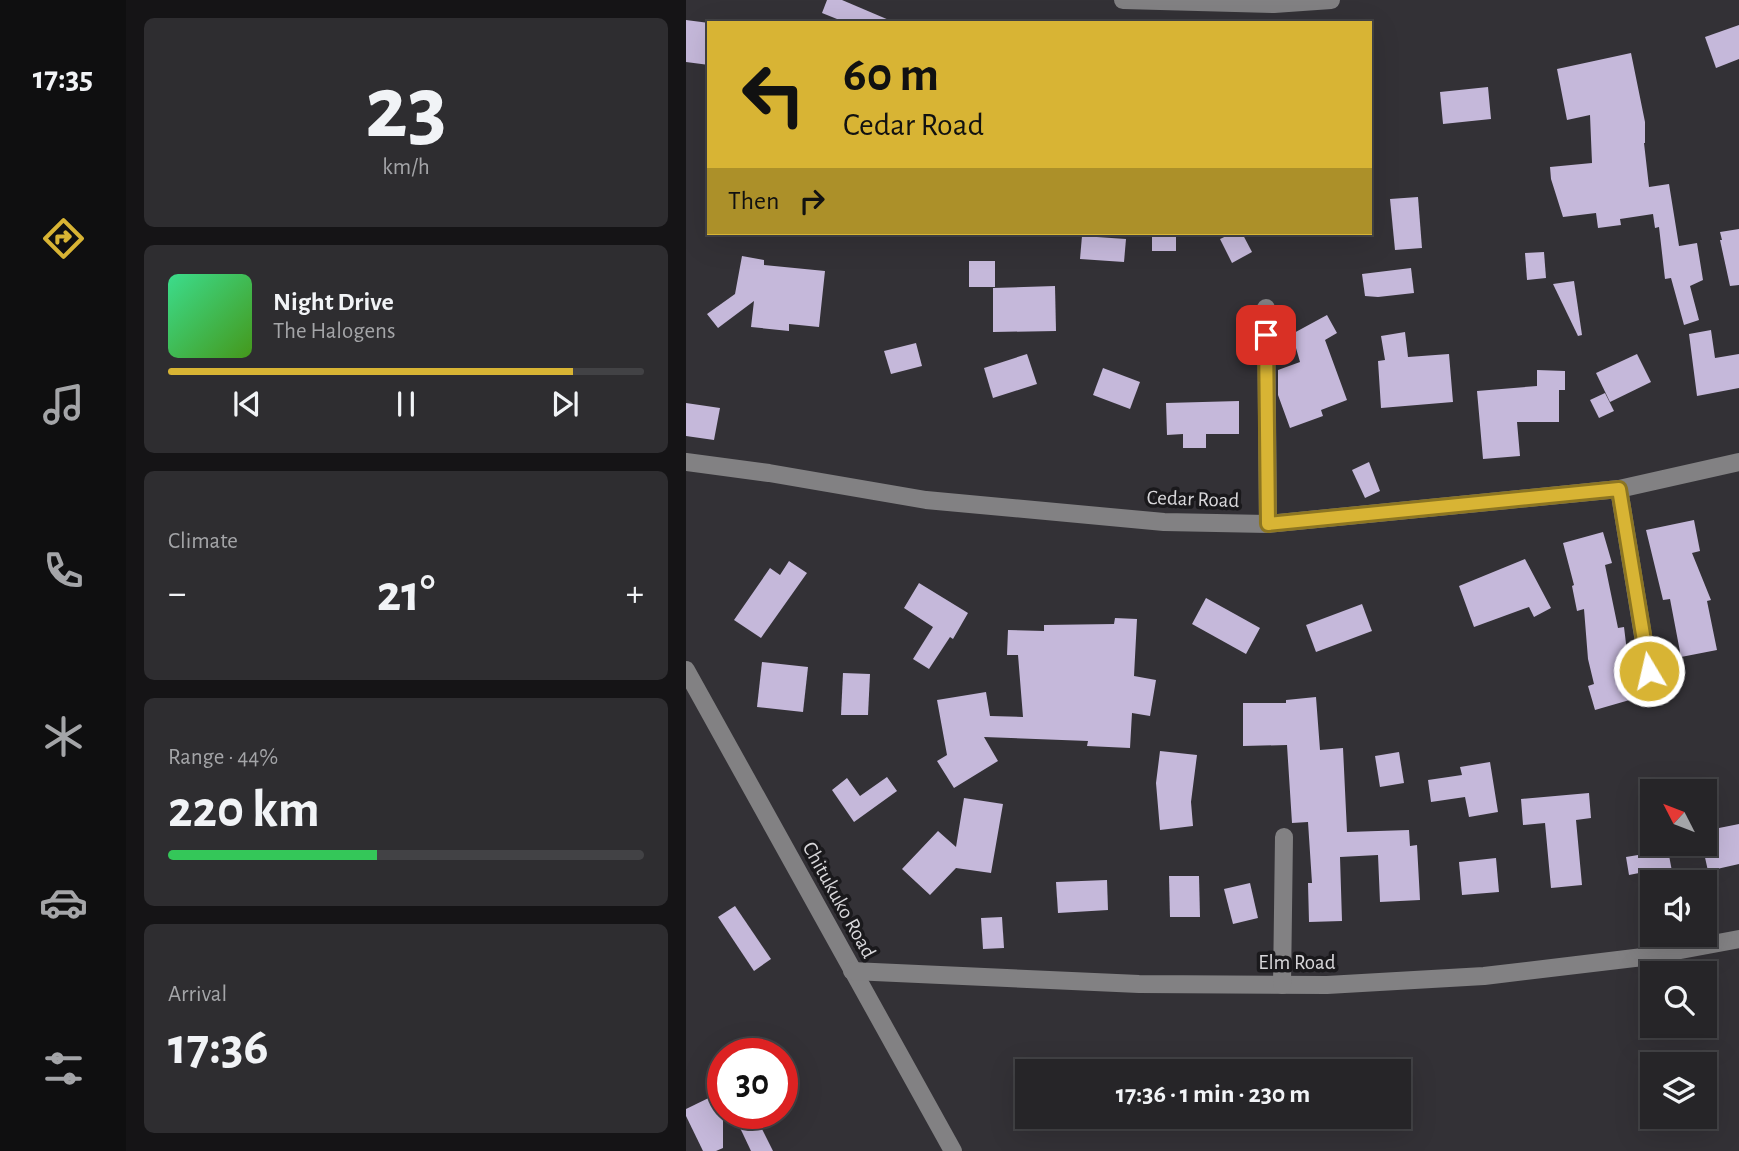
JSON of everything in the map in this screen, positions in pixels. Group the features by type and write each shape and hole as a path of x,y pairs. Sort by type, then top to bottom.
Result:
{"street":[{"path":"1123,0 1273,4 1331,0"},
{"path":"1266,308 1268,524"},
{"name":"Cedar Road","path":"686,462 769,472 926,500 1164,522 1268,524 1619,489 1739,462"},
{"path":"1619,489 1653,697"},
{"name":"Chitukuko Road","path":"686,670 953,1151"},
{"path":"1282,985 1284,837"},
{"name":"Elm Road","path":"852,971 1139,984 1327,985 1484,976 1643,957 1739,939"}],"building":[{"path":"827,0 842,0 891,21 842,21 822,13"},
{"path":"686,20 707,23 707,65 686,62"},
{"path":"1739,25 1739,59 1716,68 1705,37"},
{"path":"1631,53 1645,122 1644,143 1649,187 1669,184 1679,246 1697,243 1703,280 1690,286 1699,320 1684,325 1671,278 1665,279 1659,227 1655,228 1653,214 1620,219 1621,225 1598,228 1596,213 1563,217 1551,179 1550,167 1592,163 1590,115 1567,120 1557,69"},
{"path":"1488,87 1491,119 1443,124 1440,92"},
{"path":"1418,197 1422,248 1395,250 1390,199"},
{"path":"1739,229 1739,285 1730,286 1720,232"},
{"path":"1152,235 1176,235 1176,251 1152,251"},
{"path":"1229,235 1243,235 1252,252 1232,263 1220,239"},
{"path":"1082,236 1126,239 1124,262 1080,259"},
{"path":"1544,252 1546,278 1527,280 1525,253"},
{"path":"742,256 764,260 764,265 825,271 819,327 789,324 789,331 751,327 754,301 718,328 707,314 735,294"},
{"path":"969,261 995,261 995,287 969,287"},
{"path":"1411,268 1414,293 1365,296 1362,274"},
{"path":"1574,281 1582,335 1578,336 1553,284"},
{"path":"1055,286 1056,331 993,332 993,288"},
{"path":"1327,315 1337,333 1325,340 1347,400 1321,410 1323,416 1290,428 1278,395 1278,370 1300,362 1292,334"},
{"path":"1711,330 1715,358 1739,354 1739,388 1697,396 1689,334"},
{"path":"1405,332 1408,357 1449,354 1453,402 1381,408 1378,361 1385,360 1381,336"},
{"path":"916,343 922,366 891,374 884,351"},
{"path":"1027,354 1037,384 993,398 984,368"},
{"path":"1637,354 1651,382 1610,402 1596,373"},
{"path":"1103,368 1140,382 1130,409 1093,395"},
{"path":"1537,370 1565,371 1565,390 1559,390 1559,422 1517,422 1520,456 1483,459 1477,391 1537,386"},
{"path":"1605,393 1614,411 1599,418 1590,400"},
{"path":"1239,401 1239,434 1206,434 1206,448 1183,448 1183,434 1167,435 1166,403"},
{"path":"686,403 720,408 714,440 686,436"},
{"path":"1369,462 1380,491 1365,498 1352,470"},
{"path":"1694,520 1700,551 1692,553 1711,600 1707,601 1717,650 1681,657 1670,599 1663,600 1646,530"},
{"path":"1603,532 1612,563 1605,565 1618,628 1624,627 1628,660 1622,660 1633,699 1595,710 1588,686 1594,684 1588,659 1584,609 1577,611 1572,586 1574,585 1563,543"},
{"path":"1525,559 1551,608 1534,617 1529,607 1474,627 1459,586"},
{"path":"789,561 807,573 761,638 734,620 770,568 780,575"},
{"path":"919,583 968,613 953,639 950,637 929,669 913,659 933,627 904,608"},
{"path":"1206,598 1260,628 1246,654 1192,624"},
{"path":"1362,604 1372,631 1316,652 1306,625"},
{"path":"1115,618 1137,619 1134,676 1156,680 1150,716 1132,713 1130,748 1087,746 1088,741 984,737 998,761 954,788 937,761 947,755 937,700 986,692 990,716 1023,717 1018,655 1007,655 1008,630 1044,631 1044,625 1114,624"},
{"path":"762,662 808,667 803,712 757,707"},
{"path":"843,673 870,674 868,715 841,715"},
{"path":"1316,697 1320,750 1343,748 1347,832 1409,830 1410,846 1417,845 1420,900 1380,902 1378,855 1340,857 1342,921 1309,922 1308,883 1312,883 1308,822 1292,823 1287,745 1243,746 1243,703 1286,703 1286,700"},
{"path":"1160,751 1197,755 1191,802 1193,826 1160,830 1156,783"},
{"path":"1399,752 1404,783 1380,787 1375,756"},
{"path":"1490,762 1498,812 1469,817 1465,797 1431,802 1428,780 1462,775 1460,767"},
{"path":"887,777 897,791 854,822 832,790 847,778 860,796"},
{"path":"1589,793 1591,818 1576,820 1582,885 1551,888 1545,823 1523,825 1521,799"},
{"path":"964,798 1003,804 991,873 956,868 930,895 902,869 938,831 956,847"},
{"path":"1739,824 1739,864 1708,870 1705,856 1717,856 1717,828"},
{"path":"1669,856 1672,870 1640,870 1640,878 1639,873 1629,875 1626,857"},
{"path":"1496,858 1499,892 1462,895 1459,862"},
{"path":"1169,876 1199,876 1200,917 1170,917"},
{"path":"1107,880 1108,910 1058,913 1056,882"},
{"path":"1250,883 1258,918 1233,924 1224,889"},
{"path":"735,906 771,959 754,971 718,917"},
{"path":"1002,917 1004,948 983,949 981,918"},
{"path":"707,1099 707,1129 723,1129 723,1148 703,1151 686,1116 686,1109"},
{"path":"741,1129 762,1129 773,1151 751,1151"}],"route":[{"path":"1266,335 1268,524 1619,489 1649,671"}]}
